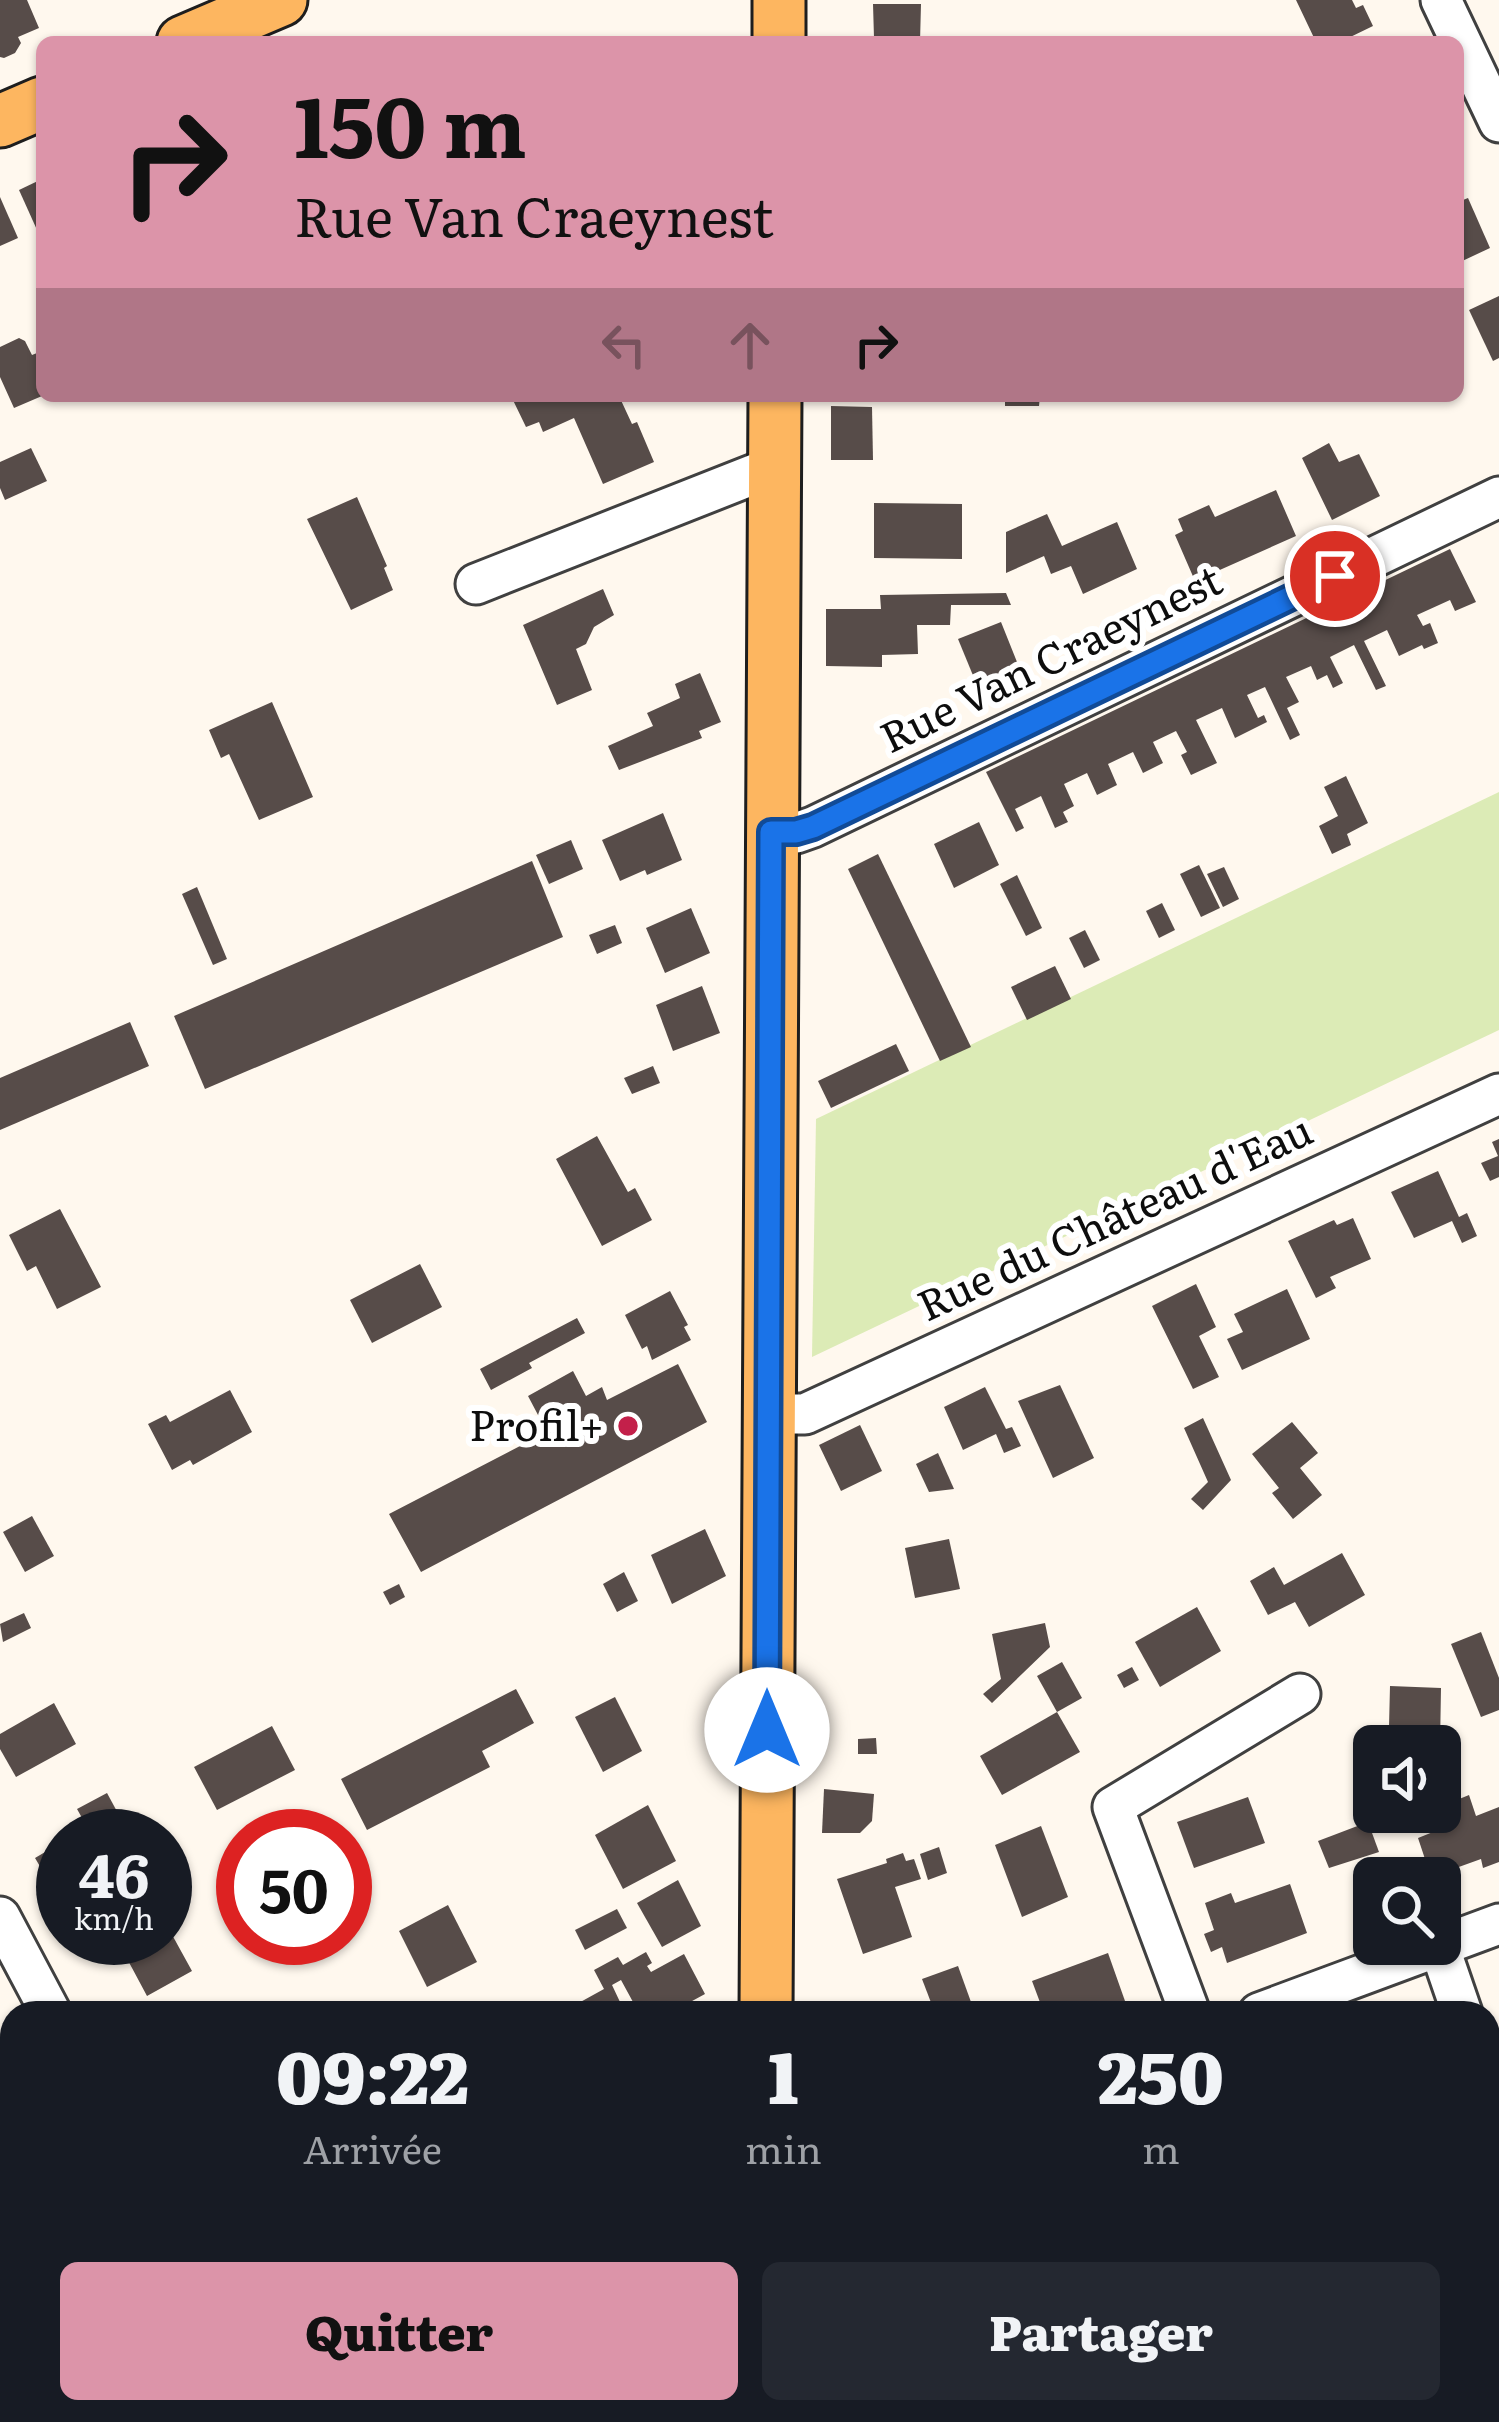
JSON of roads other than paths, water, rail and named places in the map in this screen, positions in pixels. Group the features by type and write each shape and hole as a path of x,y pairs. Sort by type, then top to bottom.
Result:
{"main road":[{"path":"197,36 281,0"},
{"path":"778,36 779,0"},
{"path":"0,121 36,106"},
{"path":"766,2001 776,402"}],"street":[{"path":"1441,0 1458,36"},
{"path":"1464,48 1499,122"},
{"path":"476,584 775,466"},
{"name":"Rue Van Craeynest","path":"771,832 813,827 1499,496"},
{"name":"Rue du Château d'Eau","path":"768,1414 805,1414 1499,1094"},
{"path":"1186,2001 1114,1807 1300,1694"},
{"path":"0,1917 45,2001"},
{"path":"1461,1938 1499,1924"},
{"path":"1291,2001 1388,1965"},
{"path":"1446,1965 1458,2001"}],"place":[{"name":"Profil+","path":"628,1426"}]}
